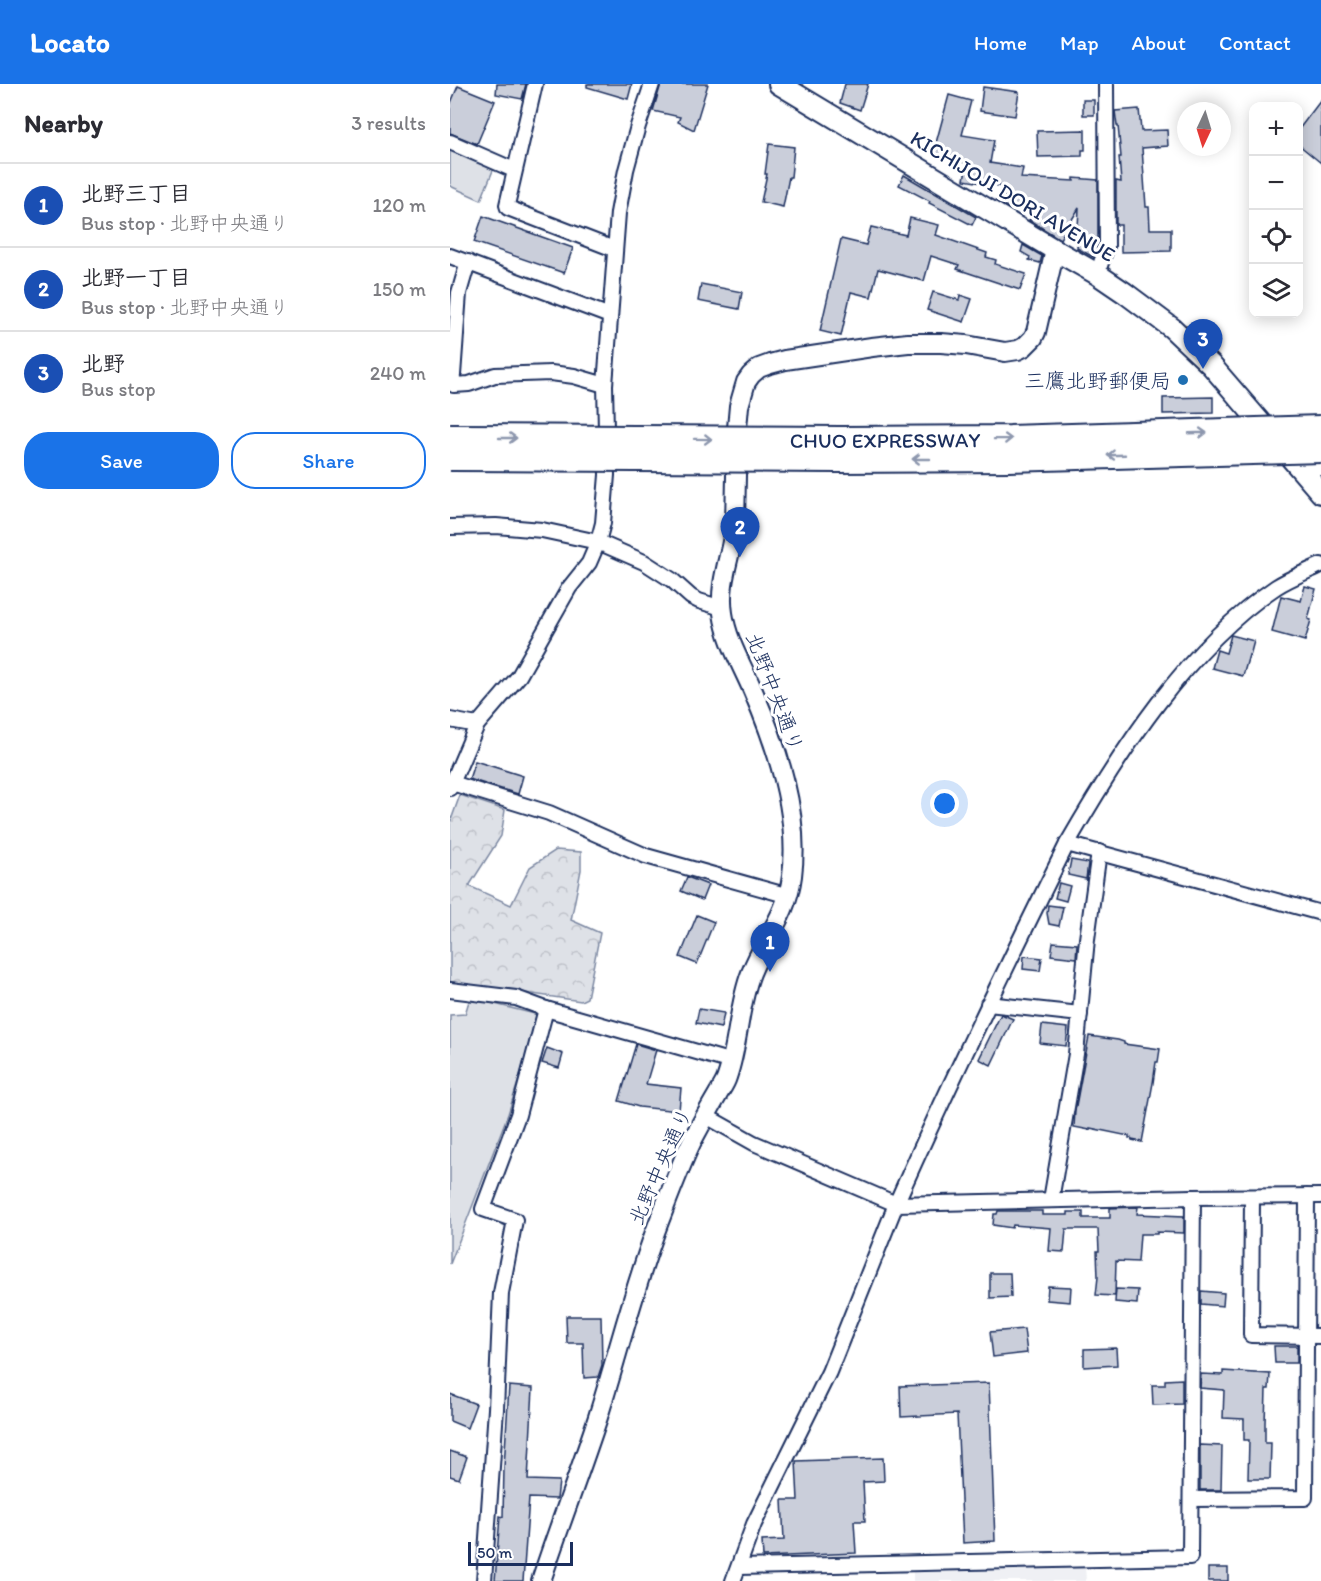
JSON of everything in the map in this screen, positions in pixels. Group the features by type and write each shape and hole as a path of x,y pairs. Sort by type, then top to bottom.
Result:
{"highway":[{"name":"CHUO EXPRESSWAY","path":"450,438 999,439 1321,429"},
{"name":"CHUO EXPRESSWAY","path":"450,457 998,458 1321,449"}],"main road":[{"name":"KICHIJOJI DORI AVENUE","path":"779,84 1097,274 1172,328 1210,365 1321,493"}],"street":[{"path":"535,84 514,170 508,208 614,249"},
{"path":"652,84 626,170 618,213 605,385 607,475 603,523 598,542 589,563 570,588 519,676 477,725 451,786 549,813 646,856 789,896"},
{"path":"1097,274 1107,246 1106,84"},
{"path":"450,142 514,170"},
{"name":"北野中央通り","path":"541,1581 598,1416 660,1219 692,1141 727,1080 747,983 758,956 783,912 789,896 793,858 791,820 780,763 768,725 733,651 722,608 722,585 734,535 737,428 742,394 751,375 764,366 785,360 909,343 966,345 1005,352 1018,350 1029,342 1036,332 1055,250"},
{"path":"450,256 610,316"},
{"path":"468,262 459,293 453,341 452,382 454,385 469,384 495,375 551,373 574,376 605,385"},
{"path":"1301,468 1321,468"},
{"path":"450,527 496,526 542,530 598,542 644,562 672,580 691,597 722,608"},
{"path":"733,1581 754,1524 829,1371 896,1204 937,1111 1067,844 1103,783 1149,717 1197,656 1243,612 1272,590 1321,565"},
{"path":"450,720 477,725"},
{"path":"1067,844 1321,913"},
{"path":"1051,1200 1076,1054 1087,939 1099,852"},
{"path":"450,990 516,998 546,1009 732,1062"},
{"path":"988,1004 1080,1014"},
{"path":"483,1581 496,1409 501,1293 515,1220 483,1209 518,1115 546,1009"},
{"path":"706,1116 754,1143 896,1204 1314,1196 1314,1336 1305,1498 1191,1499"},
{"path":"739,1567 1190,1557 1193,1197"},
{"path":"1252,1197 1251,1335 1314,1336"}],"shaded area":[{"path":"1085,1565 1086,1581 913,1581 913,1570"}],"green space":[{"path":"450,149 494,168 481,200 450,186"},
{"path":"460,795 505,810 501,836 469,886 511,905 530,867 556,850 581,852 581,870 571,920 600,933 587,998 581,1001 450,982 450,823"},
{"path":"470,998 539,1015 508,1114 450,1264 450,1015 465,1014"}],"building":[{"path":"497,84 526,84 522,99 496,94"},
{"path":"587,84 632,84 628,99 587,87"},
{"path":"661,84 708,84 694,130 678,122 680,117 653,111"},
{"path":"845,84 868,84 860,110 840,103"},
{"path":"458,86 495,101 477,144 450,133 450,105"},
{"path":"983,87 1019,92 1015,116 980,111"},
{"path":"949,95 971,101 962,135 994,140 990,163 1023,168 1021,178 1098,180 1098,237 1093,257 1077,248 1079,208 1060,239 1029,220 1035,210 1008,208 1003,205 1005,187 964,180 967,163 933,154"},
{"path":"1083,100 1094,100 1094,115 1083,115"},
{"path":"1321,100 1321,163 1303,148 1303,124"},
{"path":"1139,109 1141,131 1167,130 1168,146 1142,148 1146,207 1149,207 1150,229 1171,229 1171,251 1121,252 1121,225 1116,225 1116,181 1121,182 1119,157 1121,157 1115,111"},
{"path":"1085,130 1085,150 1082,150 1082,156 1038,157 1037,131"},
{"path":"769,144 794,147 791,177 789,177 783,207 761,202 767,174 765,174"},
{"path":"904,175 976,217 972,225 899,185"},
{"path":"483,216 573,248 564,273 474,242"},
{"path":"910,218 939,225 936,235 987,253 986,257 996,260 995,264 1026,274 1020,290 957,269 959,265 931,256 924,281 878,269 871,297 851,292 841,336 820,331 841,239 866,245 871,227 906,235"},
{"path":"1023,245 1042,256 1040,263 1029,260 1030,257 1021,252"},
{"path":"701,284 742,292 739,309 698,301"},
{"path":"933,292 959,300 960,295 972,299 964,322 927,310"},
{"path":"1213,397 1213,413 1163,414 1163,398"},
{"path":"1305,586 1316,589 1305,641 1272,632 1281,596 1301,601"},
{"path":"1231,635 1254,641 1243,676 1212,668 1217,650 1226,653"},
{"path":"475,761 523,776 518,794 469,779"},
{"path":"1071,860 1088,863 1086,879 1068,875"},
{"path":"687,877 708,885 702,900 681,891"},
{"path":"1059,883 1070,886 1066,901 1055,898"},
{"path":"1048,905 1063,907 1059,926 1049,924"},
{"path":"697,915 714,922 697,964 680,957"},
{"path":"1053,942 1077,944 1076,958 1051,955"},
{"path":"1024,956 1042,958 1040,971 1023,969"},
{"path":"699,1009 724,1013 721,1028 696,1023"},
{"path":"1001,1014 1013,1019 991,1065 979,1059"},
{"path":"1042,1025 1068,1028 1066,1046 1040,1043"},
{"path":"1089,1036 1160,1049 1142,1142 1132,1140 1129,1136 1074,1127"},
{"path":"636,1044 656,1050 646,1084 681,1088 679,1111 639,1107 619,1101"},
{"path":"547,1048 563,1054 559,1068 542,1063"},
{"path":"1138,1207 1137,1214 1184,1216 1184,1233 1140,1234 1138,1262 1116,1261 1115,1296 1096,1295 1098,1229 1066,1229 1064,1252 1049,1251 1051,1228 1013,1225 1012,1228 993,1225 994,1214 998,1211 1042,1211 1042,1215 1068,1215 1068,1212 1083,1212 1083,1218 1110,1218 1110,1208"},
{"path":"990,1273 1010,1273 1011,1297 990,1298"},
{"path":"1048,1286 1071,1287 1070,1302 1047,1300"},
{"path":"1116,1289 1138,1290 1137,1304 1115,1302"},
{"path":"1201,1291 1224,1293 1223,1306 1201,1304"},
{"path":"566,1316 601,1316 602,1365 598,1377 584,1378 583,1343 567,1343"},
{"path":"1024,1329 1027,1353 993,1357 990,1332"},
{"path":"1274,1346 1297,1346 1297,1363 1275,1363"},
{"path":"1116,1348 1117,1365 1084,1367 1084,1349"},
{"path":"1223,1371 1270,1374 1269,1389 1266,1389 1265,1443 1271,1443 1270,1479 1248,1479 1249,1440 1244,1440 1244,1419 1223,1418 1224,1390 1200,1388 1201,1374 1223,1375"},
{"path":"1182,1379 1182,1404 1153,1405 1152,1385 1165,1385 1165,1380"},
{"path":"989,1383 995,1541 963,1543 957,1414 901,1417 900,1386"},
{"path":"509,1386 533,1388 528,1480 559,1481 557,1499 529,1498 523,1581 495,1581 500,1516 503,1517"},
{"path":"450,1394 476,1404 467,1428 450,1421"},
{"path":"1200,1445 1222,1446 1221,1490 1200,1490"},
{"path":"450,1451 467,1457 459,1479 450,1476"},
{"path":"883,1458 884,1481 863,1482 865,1521 854,1521 856,1553 763,1557 762,1541 784,1540 782,1500 798,1500 796,1461"},
{"path":"1208,1568 1228,1568 1228,1581 1208,1581"}],"place":[{"name":"北野","path":"1203,369"},
{"name":"三鷹北野郵便局","path":"1183,380"},
{"name":"北野一丁目","path":"740,557"},
{"name":"北野三丁目","path":"770,972"}]}
